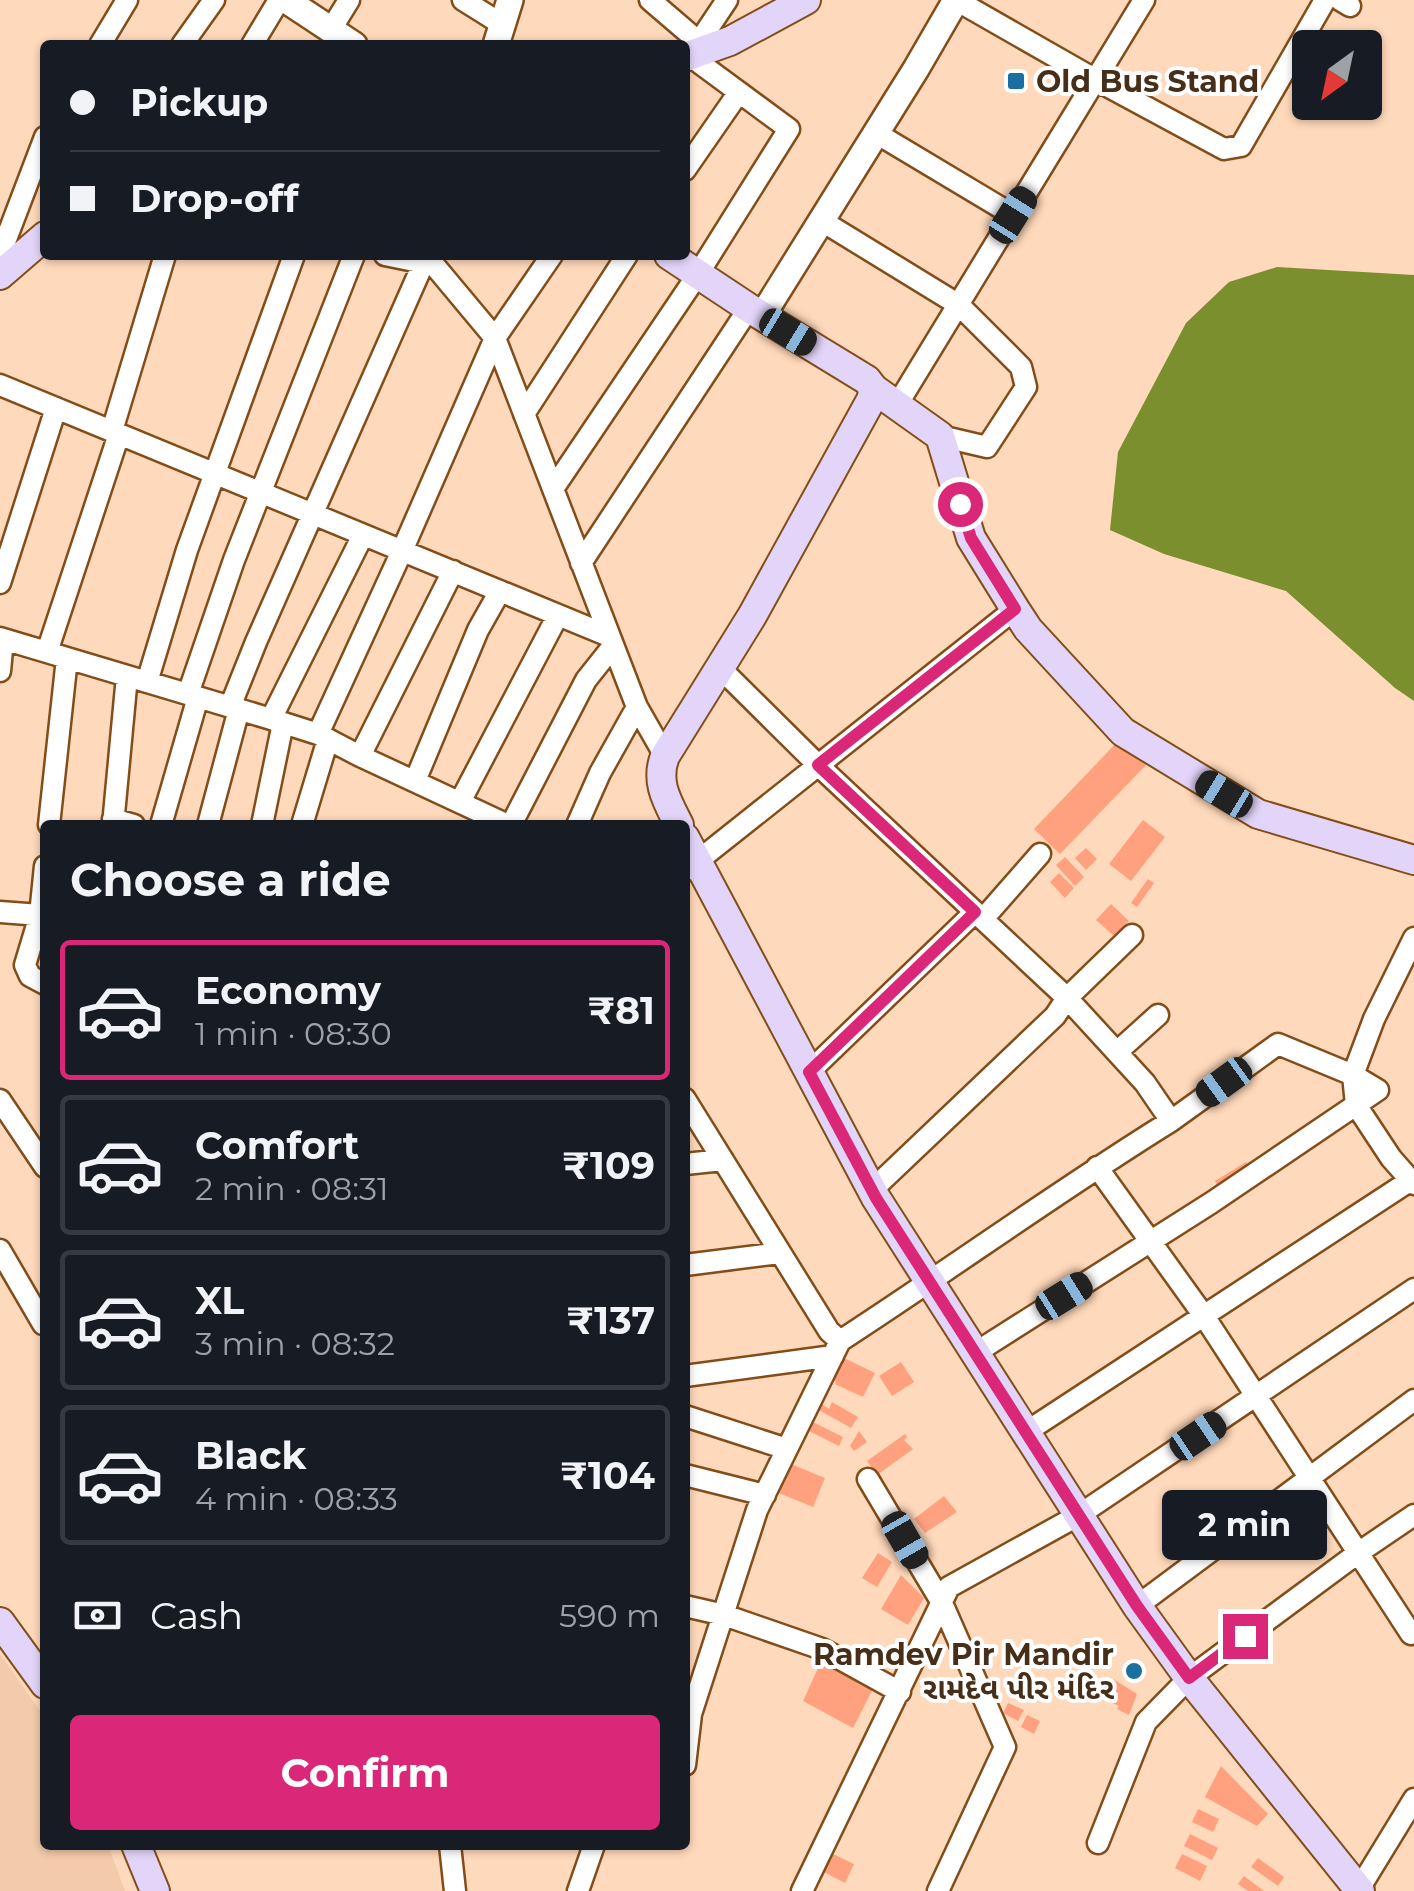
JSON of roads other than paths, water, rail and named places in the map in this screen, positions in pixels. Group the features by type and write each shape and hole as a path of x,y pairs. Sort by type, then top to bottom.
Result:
{"main road":[{"path":"690,54 730,41 806,0"},
{"path":"0,275 40,240"},
{"path":"677,260 868,380 940,436 971,538 1028,629 1123,732 1258,814 1414,860"},
{"path":"677,820 661,783 660,769 665,756 752,616 871,400 885,397"},
{"path":"690,859 872,1190 1137,1606 1189,1678 1360,1890"},
{"path":"0,1622 40,1677"},
{"path":"138,1850 154,1891"}],"street":[{"path":"103,40 126,0"},
{"path":"186,40 214,0"},
{"path":"255,40 282,0 339,39 349,0"},
{"path":"463,0 503,23"},
{"path":"650,0 680,40"},
{"path":"553,489 698,274 789,129 690,54 726,0"},
{"path":"581,563 822,221 956,0 1224,149 1241,146 1325,0"},
{"path":"885,397 959,305 1144,0"},
{"path":"690,163 739,92"},
{"path":"876,132 1013,215"},
{"path":"0,254 40,150"},
{"path":"822,221 959,305 1021,366 1026,387 987,447 940,436"},
{"path":"50,820 57,655 164,260"},
{"path":"120,820 137,679 292,260"},
{"path":"162,820 193,696 234,560 352,260"},
{"path":"209,820 234,708 256,642 426,260"},
{"path":"427,260 495,338 637,707 665,756"},
{"path":"303,820 323,737 495,338 549,260"},
{"path":"524,414 624,260"},
{"path":"0,385 558,614 611,641"},
{"path":"0,583 56,408"},
{"path":"263,820 277,721 363,534"},
{"path":"360,756 452,571"},
{"path":"415,781 478,630 500,591"},
{"path":"690,856 818,765 1015,609"},
{"path":"460,802 558,614"},
{"path":"0,670 2,639 323,737 499,820"},
{"path":"513,820 586,680 611,641"},
{"path":"720,668 1067,998 1145,1083 1171,1120"},
{"path":"579,820 637,707"},
{"path":"809,1072 979,916 1040,854"},
{"path":"0,912 40,915"},
{"path":"40,921 24,965 30,976 40,981"},
{"path":"872,1190 1054,1016 1067,998 1132,935"},
{"path":"1354,1074 1374,1019 1414,938"},
{"path":"1117,1052 1158,1015"},
{"path":"690,1375 837,1349 1278,1044 1354,1074 1378,1090 976,1353"},
{"path":"0,1100 40,1160"},
{"path":"1026,1432 1412,1182 1356,1105"},
{"path":"690,1107 837,1349"},
{"path":"690,1163 722,1160"},
{"path":"1098,1166 1204,1316 1411,1634"},
{"path":"0,1250 40,1320"},
{"path":"690,1264 780,1252"},
{"path":"802,1891 949,1587 1079,1515 1414,1289"},
{"path":"690,1722 758,1510 837,1349"},
{"path":"1137,1606 1414,1400"},
{"path":"690,1418 787,1450"},
{"path":"690,1476 765,1495"},
{"path":"868,1478 942,1603 1005,1747 938,1891"},
{"path":"1098,1843 1146,1722 1189,1678 1414,1515"},
{"path":"690,1607 724,1614 822,1650 900,1692"},
{"path":"1360,1890 1414,1799"},
{"path":"451,1850 455,1891"},
{"path":"578,1891 592,1850"}],"place":[{"name":"Old Bus Stand","path":"1016,81"},
{"name":"Ramdev Pir Mandir રામદેવ પીર મંદિર","path":"1134,1671"}]}
